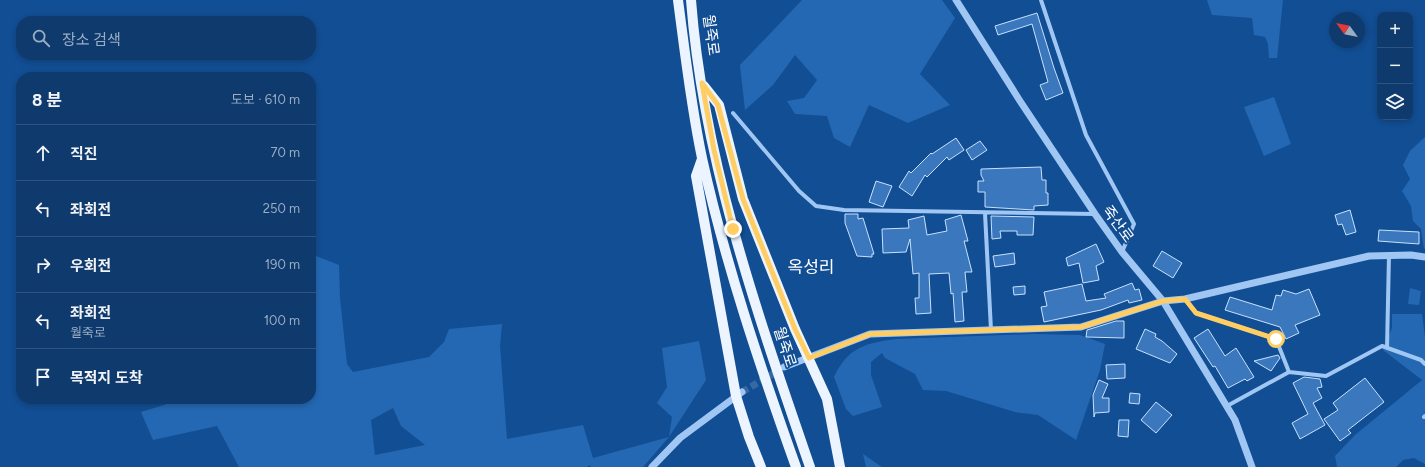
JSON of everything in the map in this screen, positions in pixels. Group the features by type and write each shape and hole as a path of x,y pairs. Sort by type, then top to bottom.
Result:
{"main road":[{"name":"월죽로","path":"678,0 690,98 702,159 740,304 796,467"},
{"name":"월죽로","path":"691,0 702,83 714,150 733,229 762,328 810,467"},
{"path":"702,83 718,105 743,199 789,316 827,399 840,467"},
{"path":"702,159 696,176 748,437 761,467"}],"street":[{"name":"죽산로","path":"956,0 1020,101 1095,214 1122,252 1163,301 1235,420 1252,467"},
{"path":"1041,0 1086,135 1134,224 1122,252"},
{"path":"733,113 799,191 816,206 844,210 1095,214"},
{"path":"985,213 991,330"},
{"path":"1387,348 1388,255"},
{"path":"784,367 870,334 1081,327 1163,301 1185,299 1370,256 1411,255 1425,257"},
{"path":"1185,299 1196,313 1276,339 1289,372"},
{"path":"1227,406 1289,372 1326,376 1382,346 1421,360 1425,364"},
{"path":"652,467 680,438 739,394"}],"shaded area":[{"path":"802,0 942,0 955,18 920,74 950,105 908,123 869,105 850,147 834,138 827,116 795,114 787,101 804,98 817,80 795,55 773,85 745,110 740,65"},
{"path":"1207,0 1283,0 1277,58 1269,58 1268,44 1265,37 1254,35 1252,18 1212,15"},
{"path":"1274,97 1291,144 1264,156 1244,107"},
{"path":"1425,137 1424,249 1421,229 1413,221 1411,206 1402,191 1410,179 1403,165 1410,151"},
{"path":"316,256 339,265 340,298 347,364 353,372 429,357 444,342 449,329 502,324 500,346 507,439 583,425 593,458 669,437 643,467 591,467 590,465 587,467 239,467 217,426 153,440 141,412 167,404 316,404","holes":["393,408 401,426 425,445 375,455 371,420"]},
{"path":"1410,288 1421,291 1419,305 1408,304"},
{"path":"1392,314 1422,314 1425,337 1425,464 1414,458 1403,460 1396,467 1337,467 1335,456 1355,435 1422,380 1383,350 1392,328"},
{"path":"1034,334 1080,335 1105,344 1100,370 1076,440 1038,415 1015,412 946,391 923,390 915,374 885,358 882,353 871,362 871,375 882,407 853,416 846,409 834,377 845,359 852,353 859,348 876,342 896,339"},
{"path":"699,341 706,380 669,437 672,417 657,403 667,387 662,348"},
{"path":"863,454 882,467 866,467"}],"building":[{"path":"1037,13 1063,93 1046,100 1040,85 1048,82 1032,24 998,35 995,26"},
{"path":"956,138 964,150 949,160 947,157 927,177 925,175 912,196 899,187 909,171 911,173 931,153 932,154"},
{"path":"980,141 987,150 972,160 966,150"},
{"path":"1041,167 1042,180 1046,180 1048,205 1034,206 1034,210 985,207 985,192 978,192 978,181 984,181 981,175 981,169"},
{"path":"876,181 892,186 883,207 869,202"},
{"path":"1350,210 1356,232 1346,235 1342,224 1338,225 1335,215"},
{"path":"845,214 858,214 858,219 863,218 874,254 872,254 872,257 857,256 845,223"},
{"path":"961,215 968,241 964,241 972,272 965,272 967,292 962,292 964,321 955,322 953,293 951,294 949,273 929,274 931,313 916,314 915,298 919,298 919,273 913,274 910,239 906,252 883,253 882,229 909,228 908,220 924,216 927,235 947,231 945,220"},
{"path":"991,216 1034,217 1033,235 1017,235 1017,231 1000,231 1001,238 992,239"},
{"path":"1379,230 1419,232 1419,244 1378,241"},
{"path":"1096,244 1104,262 1096,266 1099,280 1083,283 1079,263 1068,266 1066,258"},
{"path":"1162,251 1182,263 1173,278 1153,266"},
{"path":"1014,253 1015,264 995,267 993,256"},
{"path":"1132,283 1135,290 1139,289 1142,300 1129,303 1128,300 1101,310 1044,322 1041,307 1047,306 1044,292 1082,284 1086,301 1106,298 1104,294"},
{"path":"1025,286 1025,294 1014,295 1013,287"},
{"path":"1309,289 1320,315 1295,325 1299,333 1286,339 1280,327 1225,310 1230,297 1272,310 1276,295 1281,296 1283,290 1296,294"},
{"path":"1116,321 1124,321 1124,338 1086,337 1087,330"},
{"path":"1145,329 1156,334 1155,337 1177,354 1170,363 1136,349"},
{"path":"1208,329 1225,356 1236,348 1254,377 1247,381 1245,379 1228,388 1215,366 1213,367 1194,338"},
{"path":"1278,355 1280,358 1271,371 1254,361"},
{"path":"1125,364 1125,378 1107,379 1106,365"},
{"path":"1304,377 1320,379 1322,387 1317,388 1322,398 1313,403 1325,425 1300,439 1292,423 1308,414 1293,383"},
{"path":"1365,378 1384,402 1348,430 1351,433 1340,441 1324,419 1338,410 1333,403"},
{"path":"1099,380 1108,384 1102,398 1109,398 1109,412 1095,413 1094,417 1093,395"},
{"path":"1130,393 1140,394 1139,404 1129,403"},
{"path":"1156,402 1172,415 1156,433 1141,420"},
{"path":"1119,420 1129,420 1128,437 1118,436"}],"tunnel":[{"path":"742,392 781,369"}],"district":[{"name":"옥성리","path":"811,267"}],"route":[{"path":"733,229 714,150 702,83 718,105 743,199 770,269 809,358 870,334 1081,327 1163,301 1185,299 1196,313 1276,339"}]}
